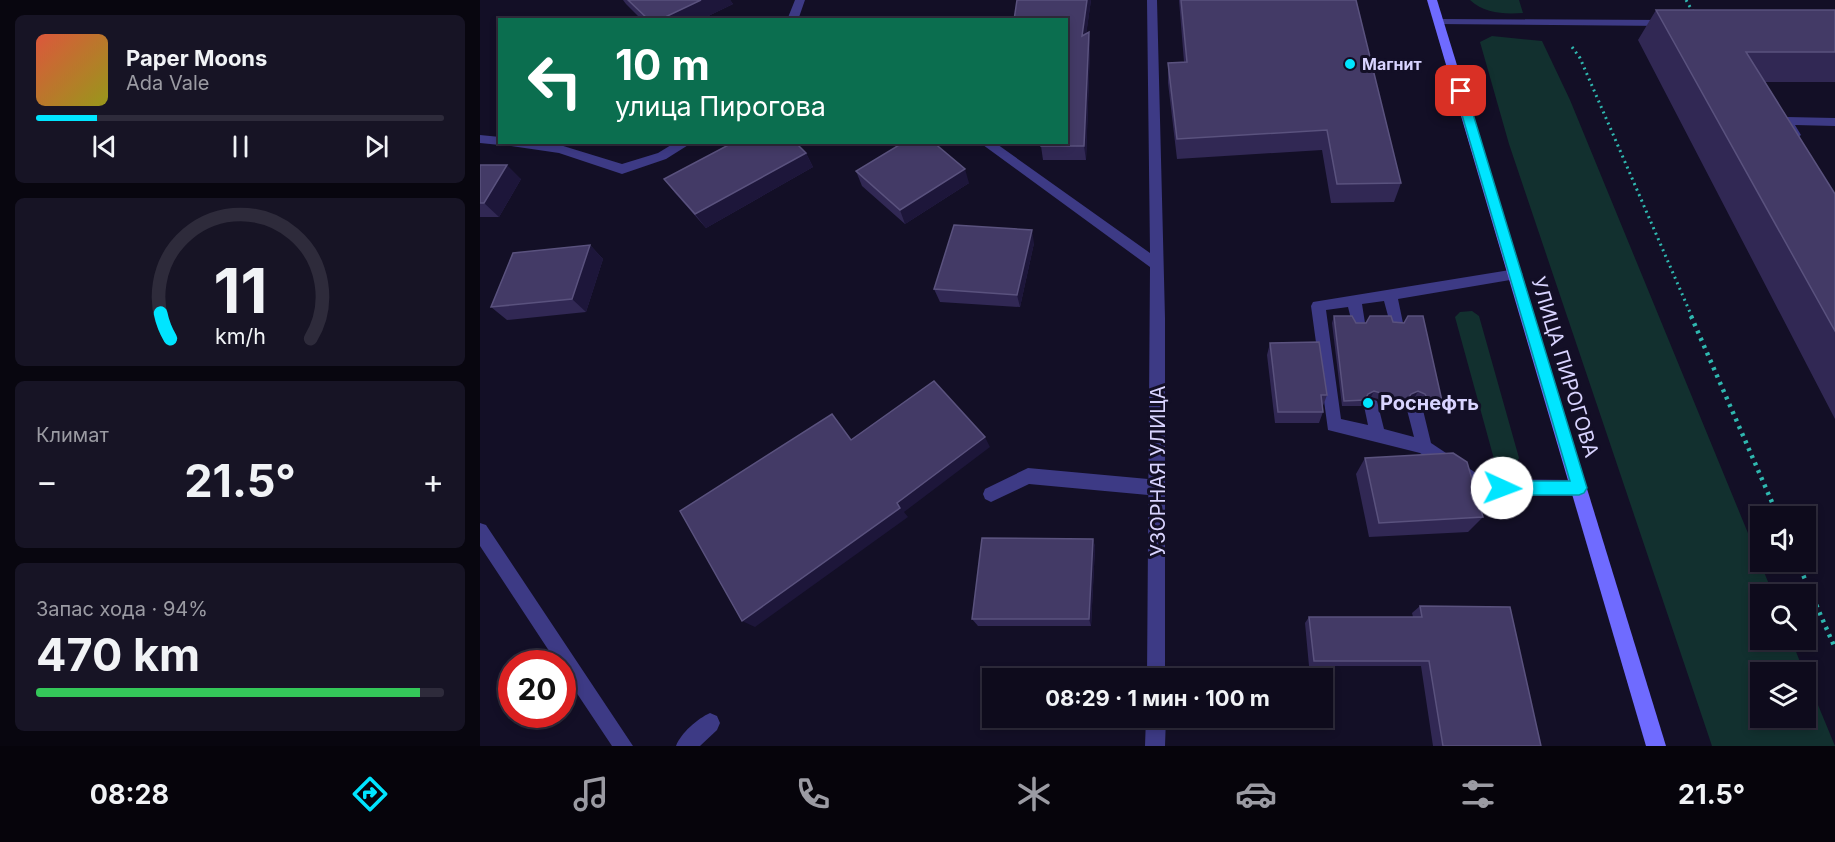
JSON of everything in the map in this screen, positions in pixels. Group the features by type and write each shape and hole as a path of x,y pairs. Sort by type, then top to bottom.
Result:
{"main road":[{"name":"УЛИЦА ПИРОГОВА","path":"1432,0 1656,746"}],"street":[{"path":"793,18 800,0"},
{"name":"УЗОРНАЯ УЛИЦА","path":"1152,0 1159,488 1156,668"},
{"path":"1440,22 1678,23"},
{"path":"1805,150 1787,121 1835,122"},
{"path":"480,139 498,141"},
{"path":"525,144 561,149 622,169 662,156 683,144"},
{"path":"988,144 1156,264"},
{"path":"1516,274 1318,306 1334,425 1424,447 1483,487 1579,488"},
{"path":"1390,294 1396,323"},
{"path":"1354,300 1358,323"},
{"path":"1372,406 1377,434"},
{"path":"1414,406 1424,447"},
{"path":"991,494 1028,476 1159,488"},
{"path":"480,531 623,746"},
{"path":"686,746 710,723"},
{"path":"1155,746 1156,728"}],"path":[{"path":"1555,23 1580,58 1774,506"},
{"path":"1802,572 1835,648"}],"green space":[{"path":"1470,0 1519,0 1523,13 1488,11"},
{"path":"1492,36 1542,41 1570,100 1750,538 1750,572 1764,572 1769,584 1750,584 1750,650 1795,650 1800,662 1750,662 1750,728 1816,728 1816,700 1835,746 1712,746 1509,144 1480,42"},
{"path":"1472,311 1479,316 1519,458 1515,465 1504,466 1494,459 1455,317 1460,312"}],"building":[{"path":"628,0 701,0 663,18 647,18"},
{"path":"1017,0 1087,0 1082,36 1089,32 1084,146 1041,146 1041,144 1068,144 1068,18 1014,18"},
{"path":"1181,0 1356,0 1401,183 1337,184 1327,130 1177,139 1168,63 1187,62"},
{"path":"1656,10 1835,10 1835,52 1746,52 1835,194 1835,331"},
{"path":"730,144 797,144 806,153 695,214 664,179"},
{"path":"901,144 935,144 965,169 900,210 856,171"},
{"path":"480,165 507,165 484,203 480,203"},
{"path":"954,225 1032,230 1017,295 934,289"},
{"path":"590,245 572,299 491,307 513,253"},
{"path":"1334,316 1352,316 1356,323 1366,323 1370,316 1391,316 1393,322 1404,323 1408,316 1423,316 1442,401 1428,400 1425,394 1418,391 1411,394 1407,400 1384,400 1381,393 1374,391 1368,394 1365,400 1344,401"},
{"path":"1319,342 1327,395 1321,395 1323,412 1278,412 1270,343"},
{"path":"934,381 985,437 897,503 900,508 742,621 680,511 832,414 851,440"},
{"path":"1453,453 1467,462 1483,517 1379,523 1365,458"},
{"path":"982,538 1093,539 1089,619 972,619"},
{"path":"1420,606 1510,607 1541,746 1443,746 1429,661 1314,661 1309,617 1422,617"}],"place":[{"name":"Магнит","path":"1350,64"},
{"name":"Роснефть","path":"1368,403"}],"route":[{"path":"1461,91 1579,488 1502,488"}]}
